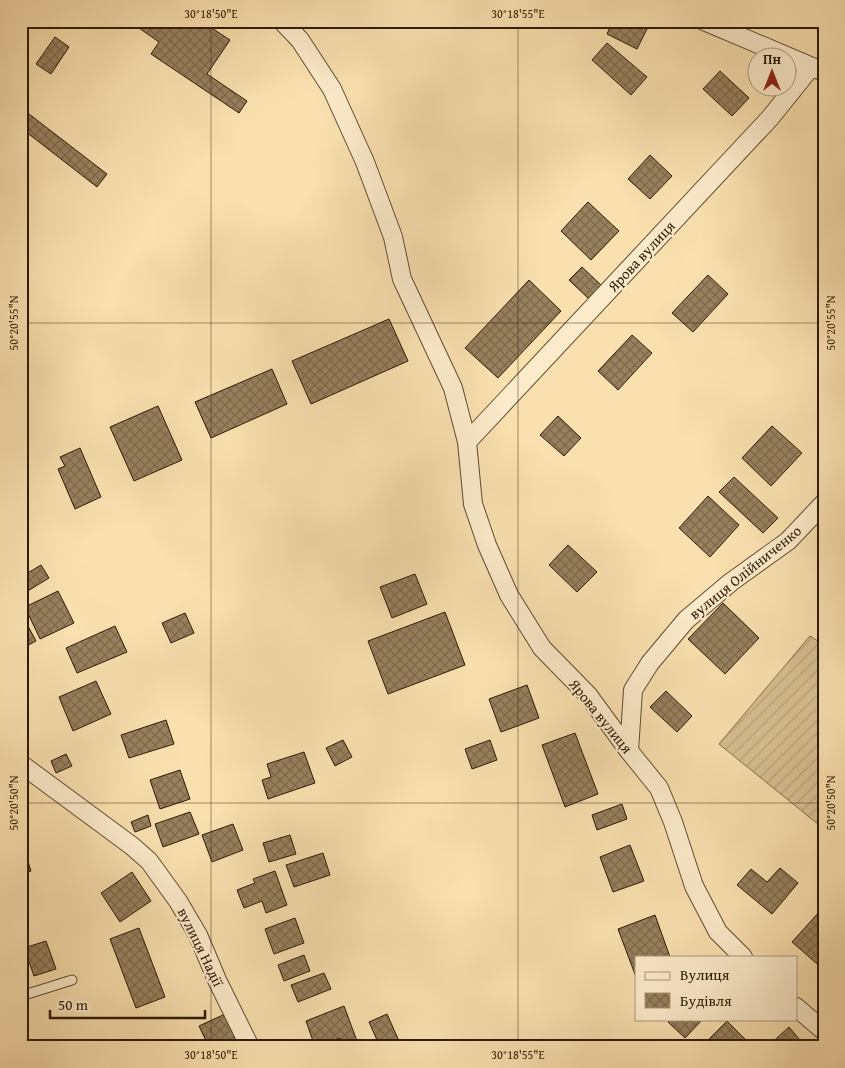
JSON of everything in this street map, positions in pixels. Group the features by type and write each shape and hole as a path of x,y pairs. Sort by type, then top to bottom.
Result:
{"street":[{"name":"Ярова вулиця","path":"282,21 300,40 332,89 365,162 393,237 402,279 453,388 467,442 473,504 487,545 510,596 542,648 588,695 659,788 673,822 694,886 718,932 741,956"},
{"path":"704,21 818,70"},
{"name":"Ярова вулиця","path":"467,442 770,118 818,70"},
{"name":"вулиця Олійниченко","path":"629,751 633,690 650,663 686,620 731,582 788,541 824,503"},
{"name":"вулиця Надії","path":"21,764 132,846 149,861 178,902 198,935 217,980 250,1047"},
{"path":"798,1009 824,1031"}],"lane":[{"path":"21,996 72,980"}],"shaded area":[{"path":"810,636 824,645 824,829 719,744"}],"building":[{"path":"129,21 201,21 230,40 207,74 247,101 239,113 151,54 159,42"},
{"path":"613,21 647,21 650,23 637,49 607,34"},
{"path":"55,37 69,47 51,74 36,64"},
{"path":"607,43 647,77 631,95 592,60"},
{"path":"720,71 749,98 732,116 703,89"},
{"path":"29,114 107,174 97,187 21,128 21,123"},
{"path":"650,155 672,176 650,199 628,179"},
{"path":"588,202 619,231 591,260 561,231"},
{"path":"582,267 602,286 590,300 569,280"},
{"path":"708,275 728,294 693,332 672,313"},
{"path":"529,280 561,311 498,378 465,348"},
{"path":"389,319 408,361 311,404 292,361"},
{"path":"632,335 652,353 618,390 598,371"},
{"path":"272,369 287,404 211,438 195,402"},
{"path":"158,406 182,460 134,481 110,427"},
{"path":"558,416 581,438 564,456 540,435"},
{"path":"772,426 802,453 771,486 742,458"},
{"path":"80,448 101,497 75,509 58,469 65,466 60,457"},
{"path":"734,477 778,518 763,533 719,492"},
{"path":"708,496 739,525 710,557 679,528"},
{"path":"568,545 597,572 577,592 549,565"},
{"path":"41,565 49,578 26,592 21,583 21,577"},
{"path":"415,574 427,604 392,618 380,587"},
{"path":"58,591 74,623 40,639 25,607"},
{"path":"723,603 759,638 725,674 688,639"},
{"path":"445,612 465,665 388,694 368,641"},
{"path":"21,613 36,641 21,649"},
{"path":"185,613 194,633 171,643 162,623"},
{"path":"115,626 127,652 77,673 66,648"},
{"path":"96,681 111,714 73,731 59,697"},
{"path":"527,685 539,718 501,732 489,699"},
{"path":"666,691 692,716 677,732 650,707"},
{"path":"166,720 174,744 129,758 121,735"},
{"path":"575,733 598,794 565,807 542,745"},
{"path":"343,740 352,757 335,766 326,748"},
{"path":"490,740 497,760 472,769 465,749"},
{"path":"304,752 315,783 268,799 262,780 271,777 267,764"},
{"path":"66,754 72,766 56,773 51,761"},
{"path":"180,770 190,799 160,809 150,780"},
{"path":"622,804 627,819 597,830 592,815"},
{"path":"190,812 199,834 163,847 155,824"},
{"path":"148,815 151,826 135,832 131,822"},
{"path":"233,824 243,850 212,862 202,835"},
{"path":"290,835 296,854 269,862 263,843"},
{"path":"630,845 644,881 613,892 600,857"},
{"path":"25,852 31,871 21,874 21,854"},
{"path":"323,853 330,875 294,887 286,865"},
{"path":"780,868 798,883 772,914 737,885 751,869 767,882"},
{"path":"275,871 287,905 266,913 262,901 244,908 237,890 255,883 253,879"},
{"path":"132,872 151,901 120,922 101,893"},
{"path":"820,911 824,915 824,970 792,942"},
{"path":"655,915 670,956 635,956 635,974 618,929"},
{"path":"295,918 304,943 274,954 265,929"},
{"path":"139,928 165,997 136,1008 110,939"},
{"path":"46,941 56,969 34,976 24,948"},
{"path":"304,955 310,971 284,981 278,965"},
{"path":"324,973 331,989 298,1002 291,985"},
{"path":"344,1006 357,1041 343,1046 340,1038 315,1047 306,1021"},
{"path":"225,1014 239,1044 234,1047 209,1047 199,1026"},
{"path":"387,1014 399,1041 385,1047 380,1047 369,1022"},
{"path":"670,1020 702,1020 685,1038 668,1022"},
{"path":"727,1021 748,1042 743,1047 708,1047 705,1043"},
{"path":"789,1027 804,1047 767,1047"}]}
